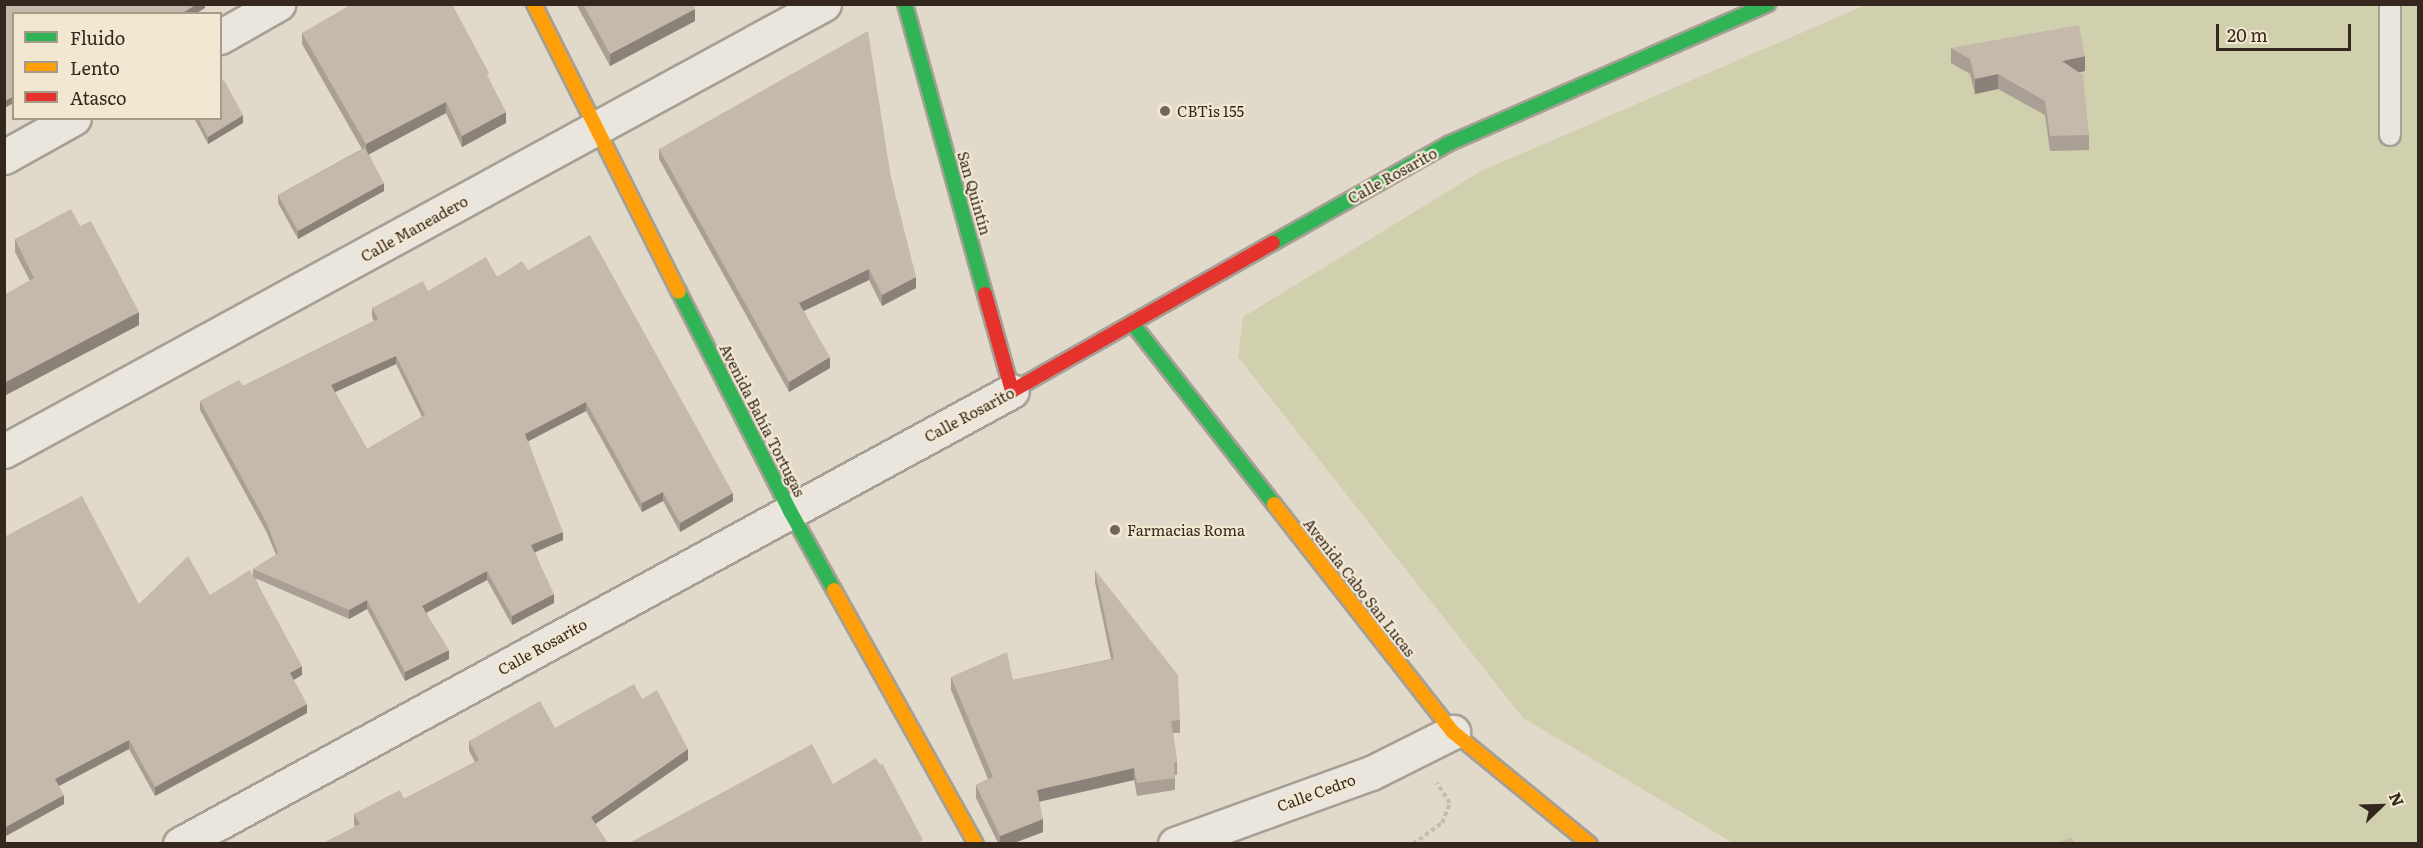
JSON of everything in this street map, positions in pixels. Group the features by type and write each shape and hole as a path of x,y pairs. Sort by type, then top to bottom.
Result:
{"street":[{"path":"222,36 278,4"},
{"name":"Avenida Bahía Tortugas","path":"534,4 595,130 790,511 976,843"},
{"name":"Calle Maneadero","path":"4,451 824,4"},
{"name":"San Quintín","path":"905,4 1012,391"},
{"name":"Calle Rosarito","path":"180,843 1012,391 1450,143 1768,4"},
{"path":"4,157 70,120"},
{"name":"Avenida Cabo San Lucas","path":"1132,323 1453,732 1590,843"},
{"name":"Calle Cedro","path":"1193,840 1371,773 1453,732"}],"lane":[{"path":"2390,4 2390,135"}],"path":[{"path":"1371,773 1418,772 1438,784 1450,803 1442,823 1413,843"}],"green space":[{"path":"1866,5 2418,5 2418,843 1733,843 1523,718 1238,357 1243,317 1481,171"}],"building":[{"path":"4,4 197,4 183,12 12,12 12,97 4,101"},
{"path":"352,4 452,4 489,73 487,75 506,112 462,136 446,102 366,144 302,33"},
{"path":"583,4 693,4 695,9 610,54"},
{"path":"2079,25 2085,56 2062,61 2083,75 2089,135 2050,136 2045,101 1998,74 1975,79 1970,59 1951,48"},
{"path":"868,31 891,178 916,277 882,295 869,269 799,303 830,357 789,382 659,149"},
{"path":"224,80 243,115 208,137 199,120 222,120 222,81"},
{"path":"365,148 384,183 298,231 278,195"},
{"path":"71,209 80,226 91,221 139,312 4,383 4,295 34,278 15,239"},
{"path":"590,235 733,493 680,523 663,492 642,503 586,402 525,434 563,532 531,545 554,594 512,616 487,571 422,606 449,650 405,672 367,600 349,610 253,569 278,553 267,524 200,401 239,380 243,386 378,319 372,308 423,281 428,291 486,257 497,277 522,261 528,270","holes":["396,356 425,415 367,449 331,385"]},
{"path":"82,496 139,604 188,556 210,595 250,570 302,666 290,673 307,704 155,787 129,740 55,779 64,795 4,828 4,537"},
{"path":"1095,570 1178,675 1180,720 1171,721 1177,762 1174,763 1175,778 1137,783 1134,768 1037,790 1043,819 1000,836 976,785 993,777 951,677 1007,652 1013,680 1114,659"},
{"path":"634,684 642,699 657,690 688,749 591,817 608,843 323,843 360,824 354,814 400,790 404,799 479,760 469,741 540,701 555,728"},
{"path":"812,744 833,784 876,758 880,765 882,763 923,840 918,843 629,843"},
{"path":"2072,837 2074,843 2058,843"}],"traffic: fast":[{"path":"905,4 985,294"},
{"path":"1273,243 1450,143 1768,4"},
{"path":"679,292 790,511 834,590"},
{"path":"1132,323 1274,504"}],"traffic: slow":[{"path":"534,4 679,292"},
{"path":"1274,504 1453,732 1590,844"},
{"path":"834,590 976,844"}],"traffic: jam":[{"path":"985,294 1012,391 1273,243"}],"place":[{"name":"CBTis 155","path":"1165,111"},
{"name":"Farmacias Roma","path":"1115,530"}]}
